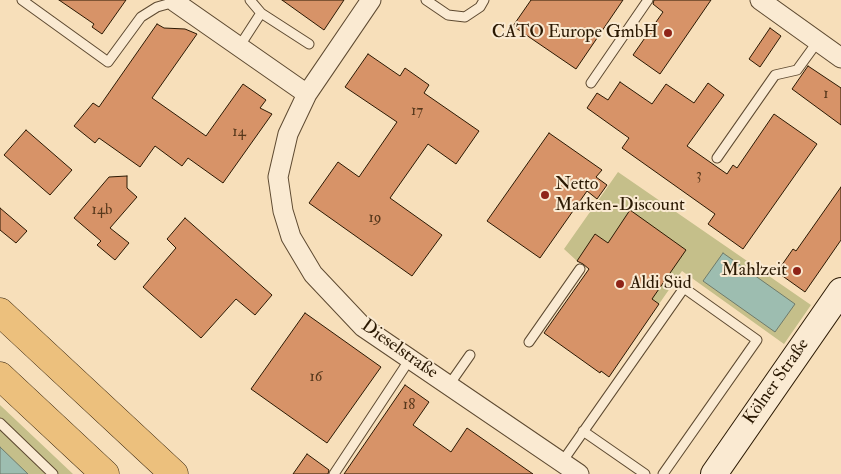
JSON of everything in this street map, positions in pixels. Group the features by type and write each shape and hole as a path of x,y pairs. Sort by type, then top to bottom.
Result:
{"highway":[{"path":"0,312 174,474"},
{"path":"0,376 105,474"}],"street":[{"name":"Dieselstraße","path":"371,0 307,94 288,134 278,177 283,211 291,238 312,274 363,327 578,474"},
{"path":"760,0 841,58"},
{"path":"165,2 239,46 307,94"},
{"name":"Kölner Straße","path":"714,474 841,291"}],"lane":[{"path":"22,0 108,62 141,17 165,2"},
{"path":"250,0 261,13 309,44"},
{"path":"426,0 448,15 465,17 480,7 484,0"},
{"path":"591,83 648,0"},
{"path":"239,46 261,13"},
{"path":"717,158 774,75 796,70 818,41"},
{"path":"529,342 580,269"},
{"path":"562,462 684,288 757,340 663,474"},
{"path":"449,385 470,355"},
{"path":"334,474 410,359"},
{"path":"0,423 52,474"},
{"path":"583,431 645,474"}],"shaded area":[{"path":"618,172 811,305 784,344 682,271 659,304 652,299 631,210 608,243 595,234 577,261 564,249"},
{"path":"723,253 795,304 775,332 703,281"},
{"path":"0,405 73,474 0,474"},
{"path":"0,447 28,474 0,474"}],"building":[{"path":"59,0 126,0 102,34 92,27 94,24"},
{"path":"282,0 344,0 324,30"},
{"path":"531,0 623,0 576,69 513,26"},
{"name":"CATO Europe GmbH","path":"654,0 711,0 660,74 633,55 663,12 653,4"},
{"path":"157,24 164,28 185,29 197,34 152,98 206,136 243,84 266,100 260,108 272,114 223,183 188,158 182,166 155,146 140,167 99,138 95,143 74,126 93,103 99,107"},
{"path":"770,28 781,36 760,67 749,59"},
{"path":"368,54 400,76 405,68 429,85 424,93 479,131 456,164 428,144 390,198 442,235 412,276 309,203 338,162 359,177 397,122 345,87"},
{"path":"808,66 841,88 841,125 792,89"},
{"path":"620,82 652,104 666,84 694,103 708,83 724,95 687,146 727,174 733,165 737,168 774,114 817,144 743,249 708,224 715,214 622,148 629,138 587,108 597,93 608,100"},
{"path":"26,130 72,170 50,195 4,155"},
{"name":"Netto Marken-Discount","path":"549,133 602,170 596,177 607,185 597,199 587,191 540,258 487,221"},
{"path":"127,176 127,188 137,197 110,228 129,243 115,260 97,245 101,241 74,218 109,177"},
{"path":"841,187 841,240 805,292 777,272 793,249 796,251"},
{"path":"0,208 27,231 16,243 0,230"},
{"name":"Aldi Süd","path":"630,210 686,250 652,299 659,304 609,377 601,371 600,373 544,333 589,269 577,261 595,234 608,243"},
{"path":"185,218 272,295 255,315 236,299 201,338 143,287 176,248 167,239"},
{"path":"305,313 381,367 327,443 251,389"},
{"path":"405,385 429,402 413,425 451,452 467,428 533,474 344,474"},
{"path":"307,454 329,470 328,474 293,474"}],"place":[{"name":"CATO Europe GmbH","path":"668,33"},
{"name":"Netto Marken-Discount","path":"545,195"},
{"name":"Mahlzeit","path":"797,271"},
{"name":"Aldi Süd","path":"620,284"}]}
